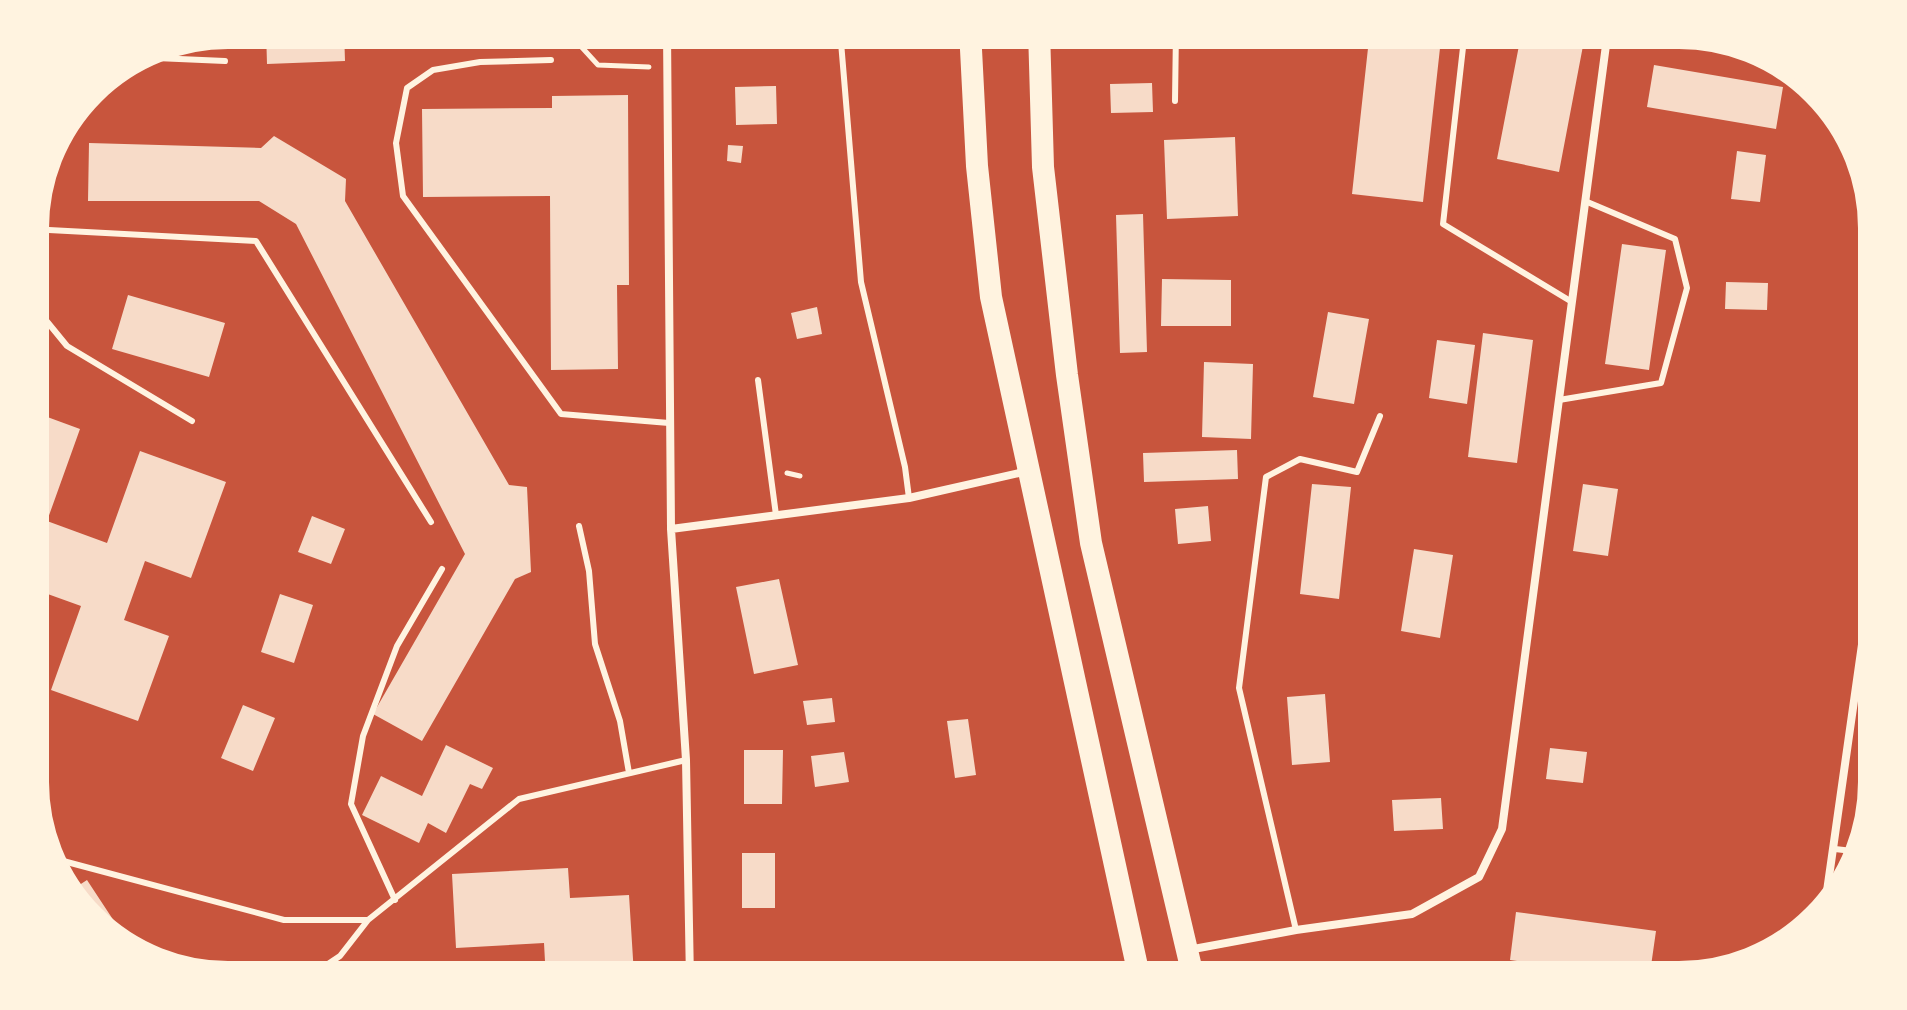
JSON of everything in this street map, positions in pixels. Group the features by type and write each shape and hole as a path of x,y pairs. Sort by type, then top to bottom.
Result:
{"highway":[{"path":"971,44 977,166 991,297 1137,966"},
{"path":"1039,44 1043,167 1067,375 1091,543 1191,966"}],"street":[{"path":"667,44 671,529 686,760 690,966"},
{"path":"1187,951 1296,930 1412,914 1479,877 1502,829 1606,44"},
{"path":"671,529 909,498 1029,471"},
{"path":"1828,889 1863,642"}],"lane":[{"path":"841,44 861,282 905,467 909,498"},
{"path":"1175,101 1176,44"},
{"path":"1463,44 1443,224 1572,302"},
{"path":"159,58 225,61"},
{"path":"551,60 480,62 433,70 407,88 396,143 403,196 561,414 669,423"},
{"path":"1559,400 1661,383 1687,288 1675,239 1585,201"},
{"path":"44,230 256,241 431,522"},
{"path":"44,318 67,346 192,421"},
{"path":"758,380 776,515"},
{"path":"1296,930 1239,688 1266,477 1300,459 1357,472 1380,416"},
{"path":"579,526 589,571 595,644 620,721 629,773"},
{"path":"395,900 351,804 363,736 392,659 442,569"},
{"path":"325,966 340,956 368,920 519,799 686,760"},
{"path":"1835,849 1849,851"},
{"path":"63,862 284,920 368,920"}],"path":[{"path":"579,44 598,65 668,68"}],"building":[{"path":"266,44 344,44 345,61 267,64"},
{"path":"1368,44 1440,44 1423,202 1352,194"},
{"path":"1519,44 1583,44 1559,172 1497,159"},
{"path":"1654,65 1783,87 1776,129 1647,107"},
{"path":"1152,83 1153,112 1111,113 1110,84"},
{"path":"776,86 777,124 736,125 735,87"},
{"path":"628,95 629,285 617,285 618,369 551,370 550,196 423,197 422,109 552,108 552,96"},
{"path":"274,136 346,179 345,201 509,485 527,487 531,572 515,579 422,741 373,714 465,554 296,224 259,201 88,201 89,143 261,148"},
{"path":"1235,137 1238,216 1167,219 1164,140"},
{"path":"728,145 743,146 741,163 727,161"},
{"path":"1737,151 1766,155 1760,202 1731,199"},
{"path":"1143,214 1147,352 1120,353 1116,215"},
{"path":"1622,244 1666,250 1649,370 1605,364"},
{"path":"1162,279 1231,280 1231,326 1161,326"},
{"path":"1726,282 1768,283 1767,310 1725,309"},
{"path":"128,295 225,323 209,377 112,349"},
{"path":"817,307 822,334 797,339 791,313"},
{"path":"1328,312 1369,319 1354,404 1313,397"},
{"path":"1483,333 1533,340 1517,463 1468,457"},
{"path":"1437,340 1475,345 1467,404 1429,398"},
{"path":"1204,362 1253,364 1251,439 1202,437"},
{"path":"44,416 80,429 47,521 107,543 140,451 226,482 191,578 145,561 124,620 169,636 138,721 51,690 81,606 44,593"},
{"path":"1237,450 1238,479 1144,482 1143,453"},
{"path":"1312,484 1351,487 1339,599 1300,594"},
{"path":"1583,484 1618,489 1608,556 1573,551"},
{"path":"1208,506 1211,541 1178,544 1175,509"},
{"path":"312,516 345,529 331,564 298,552"},
{"path":"1414,549 1453,555 1440,638 1401,631"},
{"path":"779,579 798,665 754,674 736,587"},
{"path":"280,594 313,605 294,663 261,652"},
{"path":"1325,694 1330,762 1292,765 1287,697"},
{"path":"832,698 835,722 807,725 803,701"},
{"path":"243,705 275,718 253,771 221,758"},
{"path":"968,719 976,775 955,778 947,721"},
{"path":"446,745 493,768 482,789 470,784 446,833 428,823 419,843 362,815 381,776 422,796"},
{"path":"1550,748 1587,752 1583,783 1546,779"},
{"path":"744,750 783,750 782,804 744,804"},
{"path":"844,752 849,782 815,787 811,756"},
{"path":"1441,798 1443,829 1394,831 1392,800"},
{"path":"742,853 775,853 775,908 742,908"},
{"path":"568,868 570,898 629,895 633,966 545,966 544,943 456,948 452,874"},
{"path":"87,880 121,931 98,912 77,886"},
{"path":"1516,912 1656,931 1651,966 1552,966 1510,960"}]}
